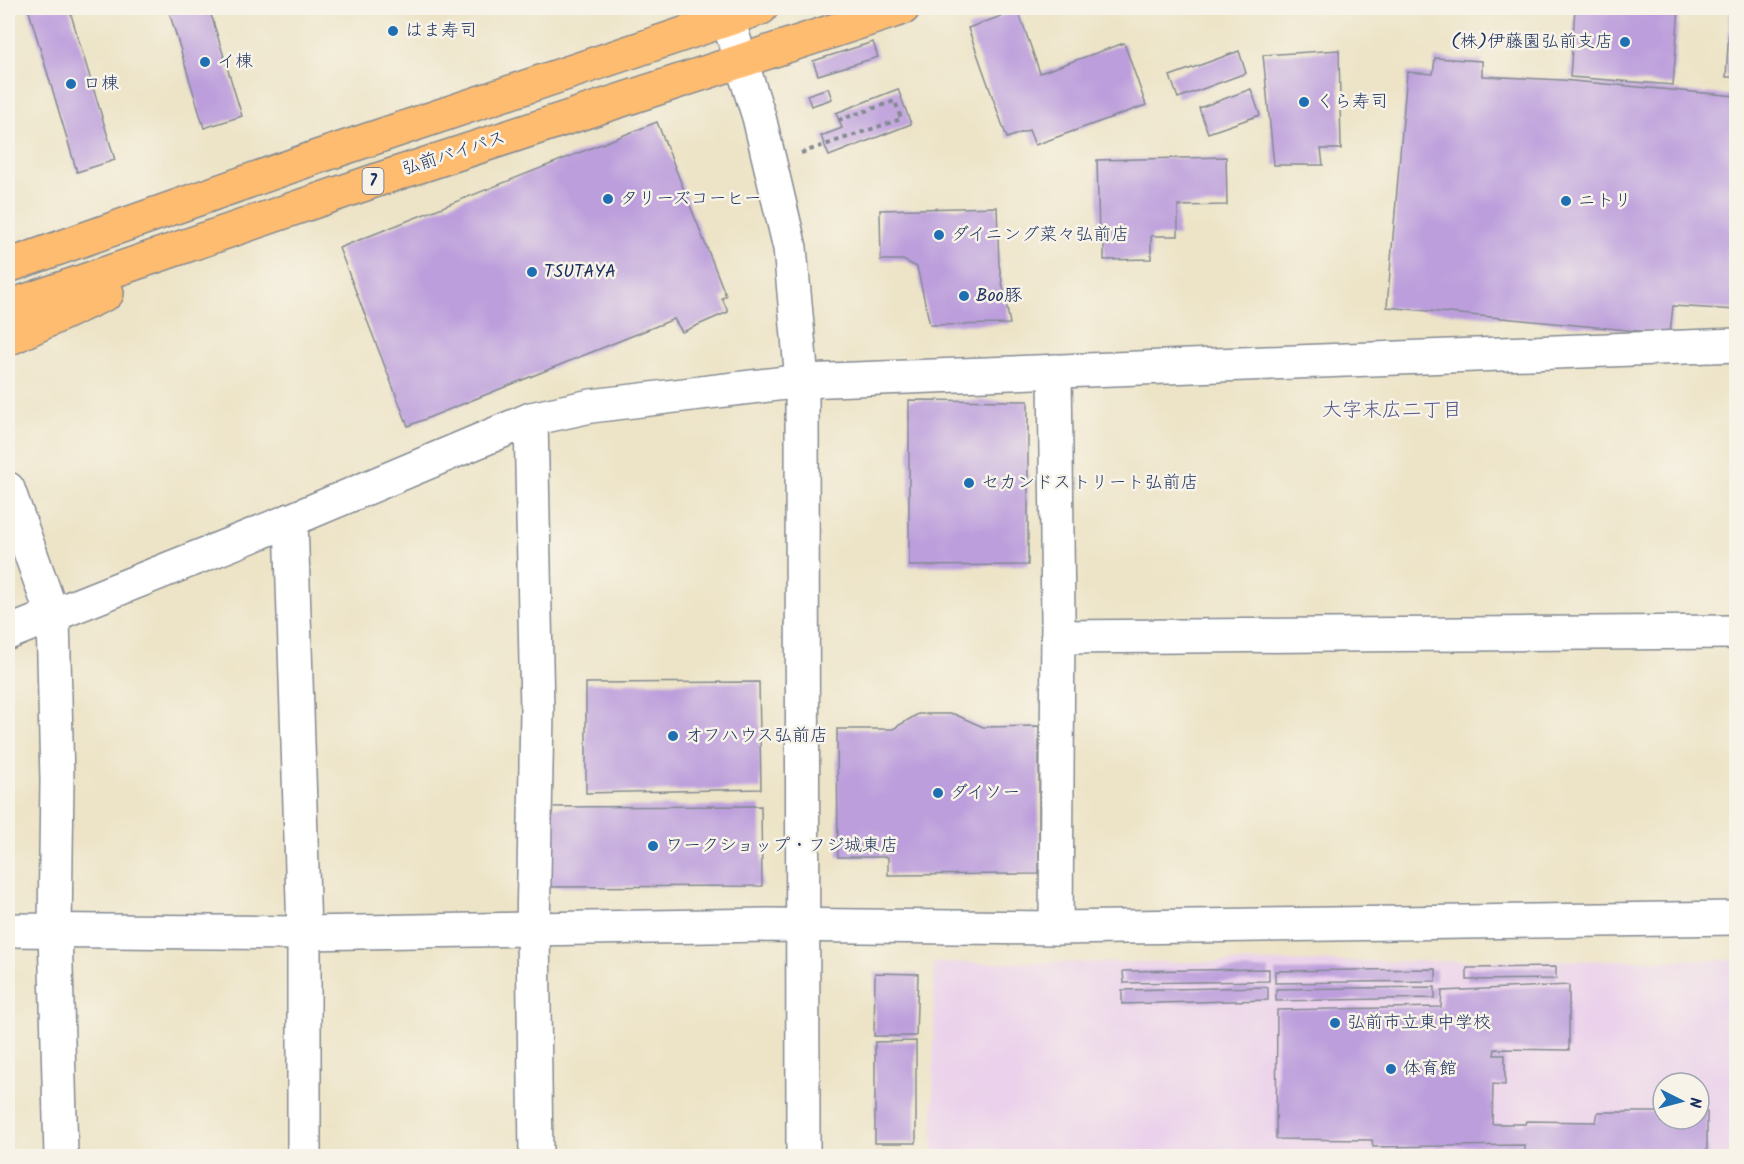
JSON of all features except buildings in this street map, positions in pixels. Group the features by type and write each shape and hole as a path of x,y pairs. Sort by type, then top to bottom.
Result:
{"highway":[{"name":"7","path":"8,266 727,13 761,8"},
{"name":"弘前バイパス","path":"8,308 377,180 903,8"},
{"name":"7","path":"8,243 317,157"},
{"name":"7","path":"8,339 146,274 377,180"}],"street":[{"path":"727,13 759,117 790,249 802,381 803,1156"},
{"path":"8,633 53,617 291,520 531,419 591,406 802,381 1737,345"},
{"path":"1055,371 1058,637 1056,928"},
{"path":"531,419 537,711 533,930 536,1156"},
{"path":"8,489 53,617 57,780 55,929 61,1156"},
{"path":"291,520 304,933 304,1156"},
{"path":"1058,637 1737,632"},
{"path":"8,930 304,933 803,927 1056,928 1737,918"}],"path":[{"path":"801,153 902,118 895,101 839,120"}],"shaded area":[{"name":"弘前市立東中学校","path":"1736,960 1736,1156 933,1156 934,963"}],"place":[{"name":"はま寿司","path":"393,31"},
{"name":"(株)伊藤園弘前支店","path":"1625,42"},
{"name":"イ棟","path":"205,62"},
{"name":"ロ棟","path":"71,84"},
{"name":"くら寿司","path":"1304,102"},
{"name":"タリーズコーヒー","path":"608,199"},
{"name":"ニトリ","path":"1566,201"},
{"name":"ダイニング菜々弘前店","path":"939,235"},
{"name":"TSUTAYA","path":"532,272"},
{"name":"Boo豚","path":"964,296"},
{"name":"セカンドストリート弘前店","path":"969,483"},
{"name":"オフハウス弘前店","path":"673,736"},
{"name":"ダイソー","path":"938,793"},
{"name":"ワークショップ・フジ城東店","path":"653,846"},
{"name":"弘前市立東中学校","path":"1335,1023"},
{"name":"体育館","path":"1391,1069"}],"district":[{"name":"大字末広二丁目","path":"1392,411"}]}
